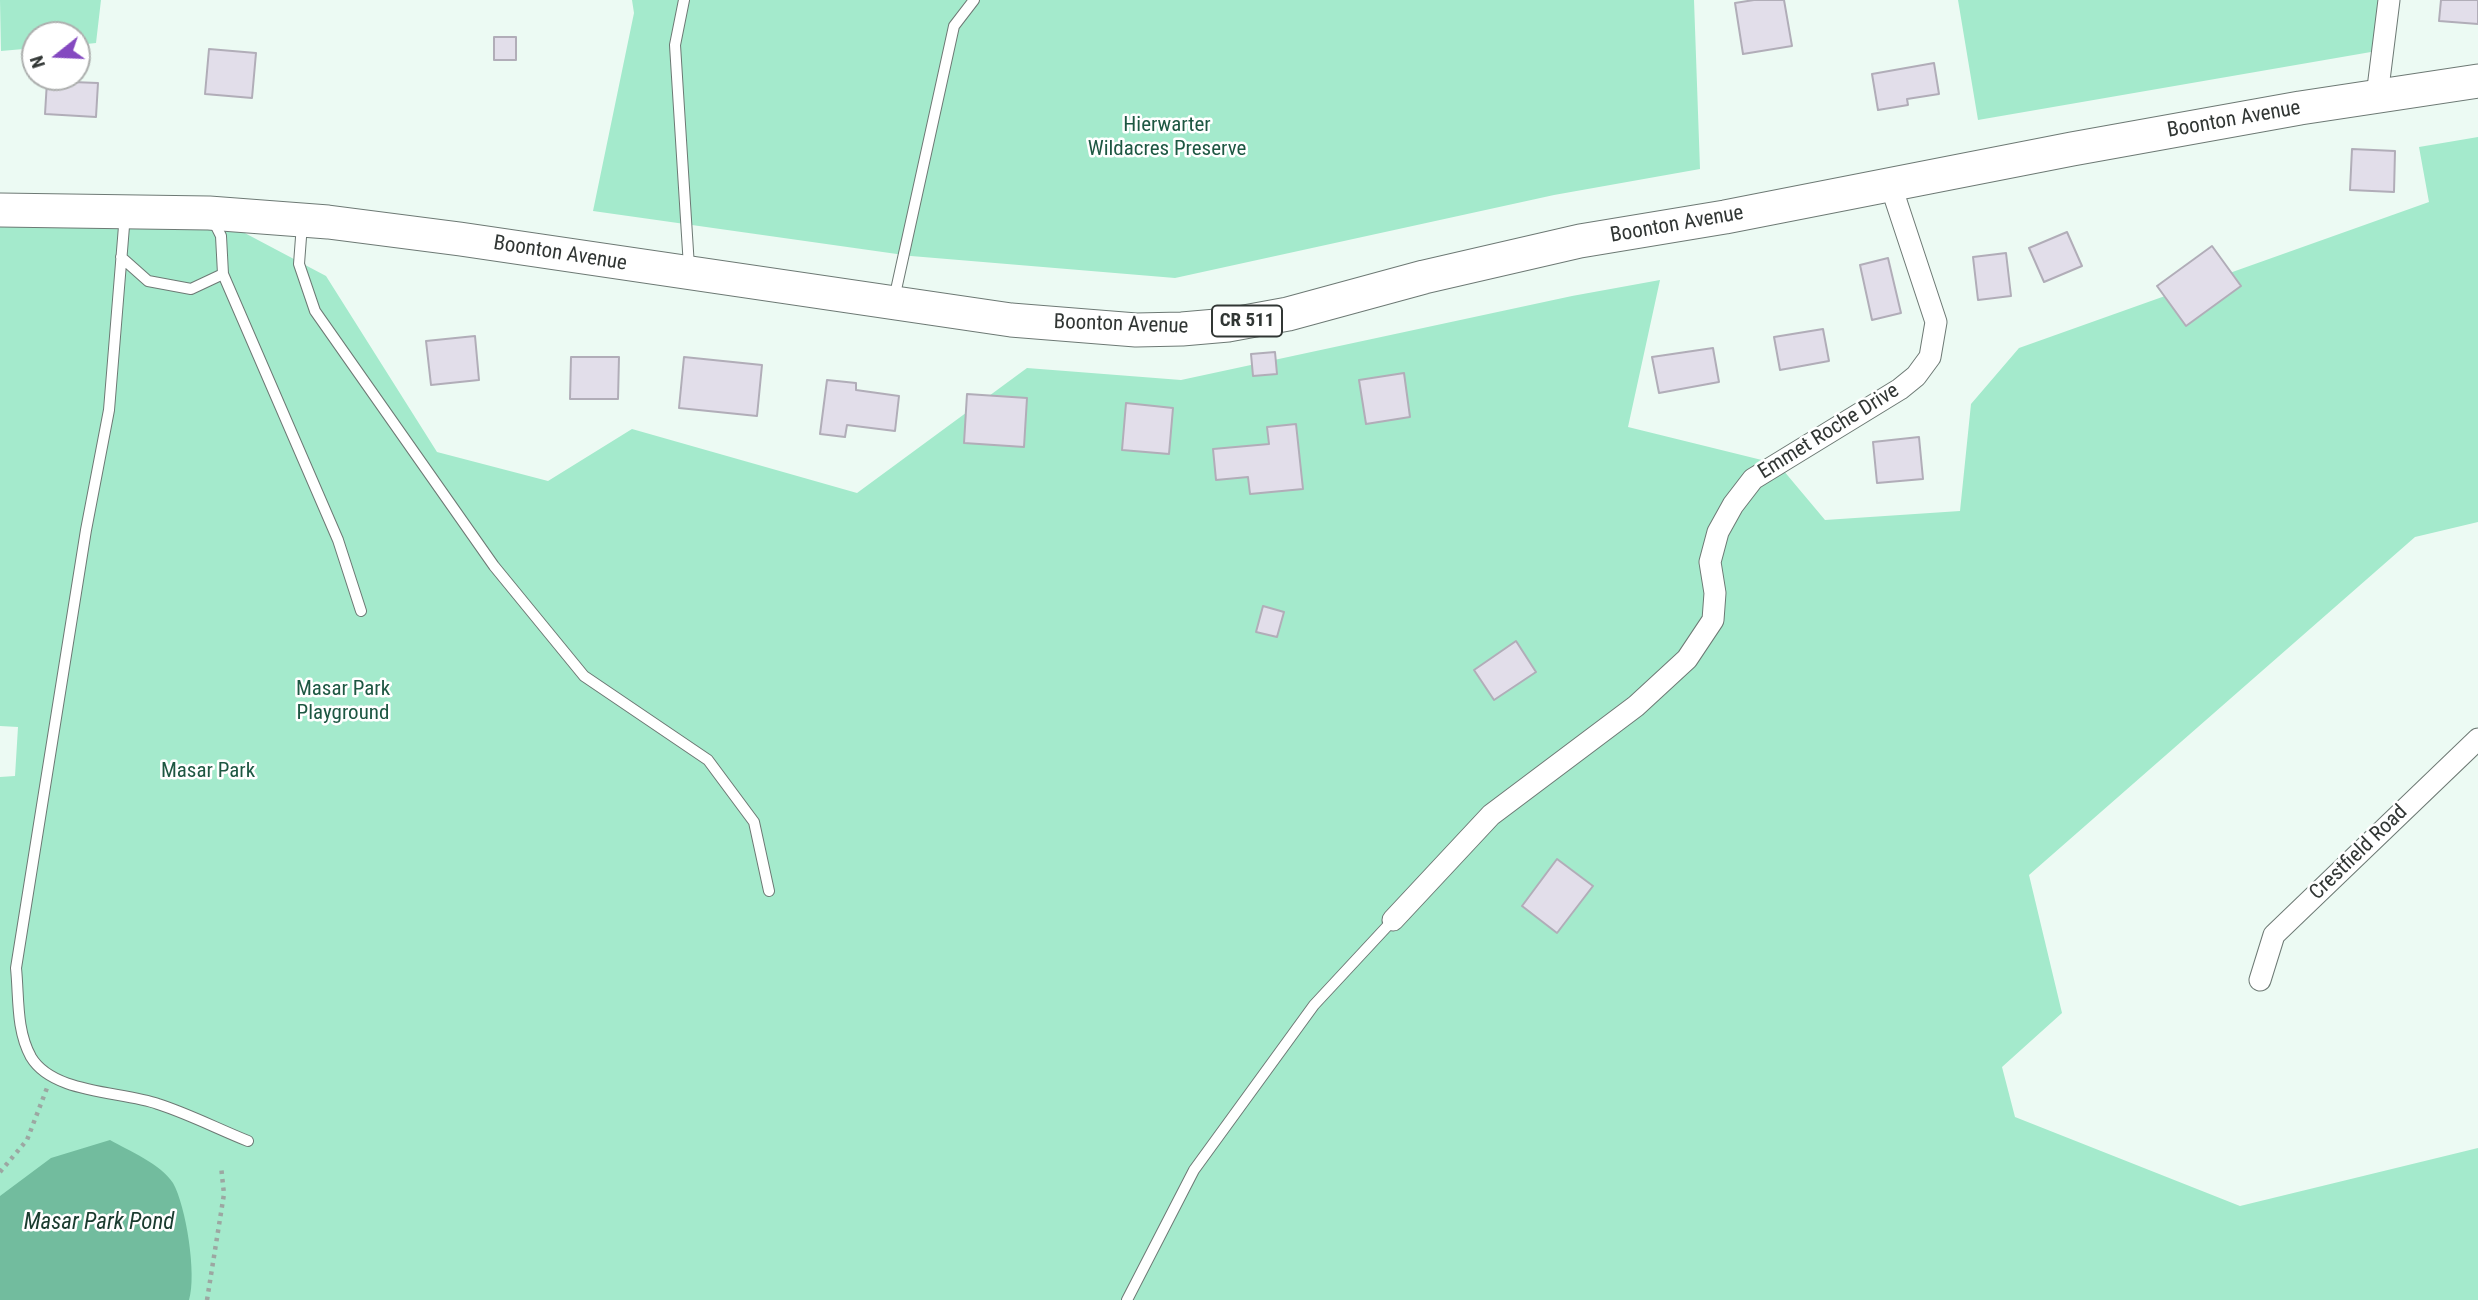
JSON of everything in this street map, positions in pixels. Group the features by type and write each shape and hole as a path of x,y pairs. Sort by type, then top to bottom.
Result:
{"main road":[{"name":"Boonton Avenue","path":"0,209 125,210 224,221 328,222 1011,320 1136,330 1228,325 1288,314 1437,274 1580,241 1657,230 2071,149 2478,81"}],"street":[{"path":"2377,96 2389,0"},
{"name":"Emmet Roche Drive","path":"1393,920 1491,815 1636,706 1687,659 1713,620 1715,593 1710,562 1718,532 1733,505 1753,479 1900,389 1916,376 1930,357 1936,322 1891,186"},
{"name":"Crestfield Road","path":"2260,980 2274,935 2478,739"}],"lane":[{"path":"684,0 675,45 690,273"},
{"path":"893,304 954,26 974,0"},
{"path":"125,210 109,410 86,530 16,968 21,1034 32,1059 51,1077 96,1091 157,1104 248,1141"},
{"path":"224,221 223,274 338,540 361,611"},
{"path":"302,221 299,264 315,311 494,566 584,676 708,760 754,822 769,891"},
{"path":"121,257 148,281 191,289 223,274"},
{"path":"1127,1300 1194,1170 1314,1005 1393,920"}],"path":[{"path":"0,1172 27,1140 51,1077"},
{"path":"207,1300 224,1194 221,1166"}],"green space":[{"path":"0,0 101,0 96,43 91,44 91,21 21,21 21,49 1,51"},
{"name":"Hierwarter Wildacres Preserve","path":"632,0 1694,0 1700,169 1554,195 1175,278 911,256 593,211 634,13"},
{"path":"1958,0 2399,0 2394,48 1978,120"},
{"path":"2478,137 2478,522 2415,537 2029,875 2062,1013 2002,1067 2015,1117 2240,1206 2478,1148 2478,1300 0,1300 0,777 15,776 18,727 0,726 0,225 239,230 326,276 437,452 548,481 632,429 857,493 1027,368 1181,380 1572,296 1660,280 1628,427 1778,464 1825,520 1960,511 1971,404 2019,348 2429,202 2419,147"}],"water":[{"name":"Masar Park Pond","path":"110,1140 153,1164 173,1183 182,1207 189,1241 192,1274 189,1300 0,1300 0,1196 51,1158"}],"building":[{"path":"1784,0 1792,46 1743,54 1735,3"},
{"path":"2441,0 2478,0 2478,24 2439,21"},
{"path":"494,37 516,37 516,60 494,60"},
{"path":"209,49 256,53 252,98 205,94"},
{"path":"1934,63 1939,94 1907,99 1908,105 1878,110 1872,74"},
{"path":"91,83 98,83 96,117 45,114 46,91 91,91"},
{"path":"2352,149 2395,151 2394,192 2350,190"},
{"path":"2067,232 2082,266 2044,282 2029,248"},
{"path":"2212,246 2241,286 2186,326 2157,286"},
{"path":"2006,253 2011,296 1978,300 1973,257"},
{"path":"1888,258 1901,313 1872,320 1860,265"},
{"path":"1823,329 1829,361 1780,370 1774,337"},
{"path":"475,336 479,380 431,385 426,341"},
{"path":"1713,348 1719,382 1659,393 1652,357"},
{"path":"1275,352 1277,374 1253,376 1251,354"},
{"path":"571,357 619,357 618,399 570,399"},
{"path":"684,357 762,365 757,416 679,408"},
{"path":"1404,373 1410,417 1366,424 1359,380"},
{"path":"827,380 856,383 856,390 899,396 895,431 847,425 845,437 820,434"},
{"path":"967,394 1027,398 1024,447 964,443"},
{"path":"1126,403 1173,408 1169,454 1122,450"},
{"path":"1296,424 1303,489 1250,494 1248,477 1216,480 1213,449 1269,444 1267,427"},
{"path":"1919,437 1923,479 1877,483 1873,442"},
{"path":"1263,606 1284,612 1277,637 1256,632"},
{"path":"1516,641 1536,672 1494,700 1474,670"},
{"path":"1557,859 1593,886 1557,933 1522,906"}],"park label":[{"name":"Masar Park Playground","path":"343,702"},
{"name":"Masar Park","path":"208,772"}]}
